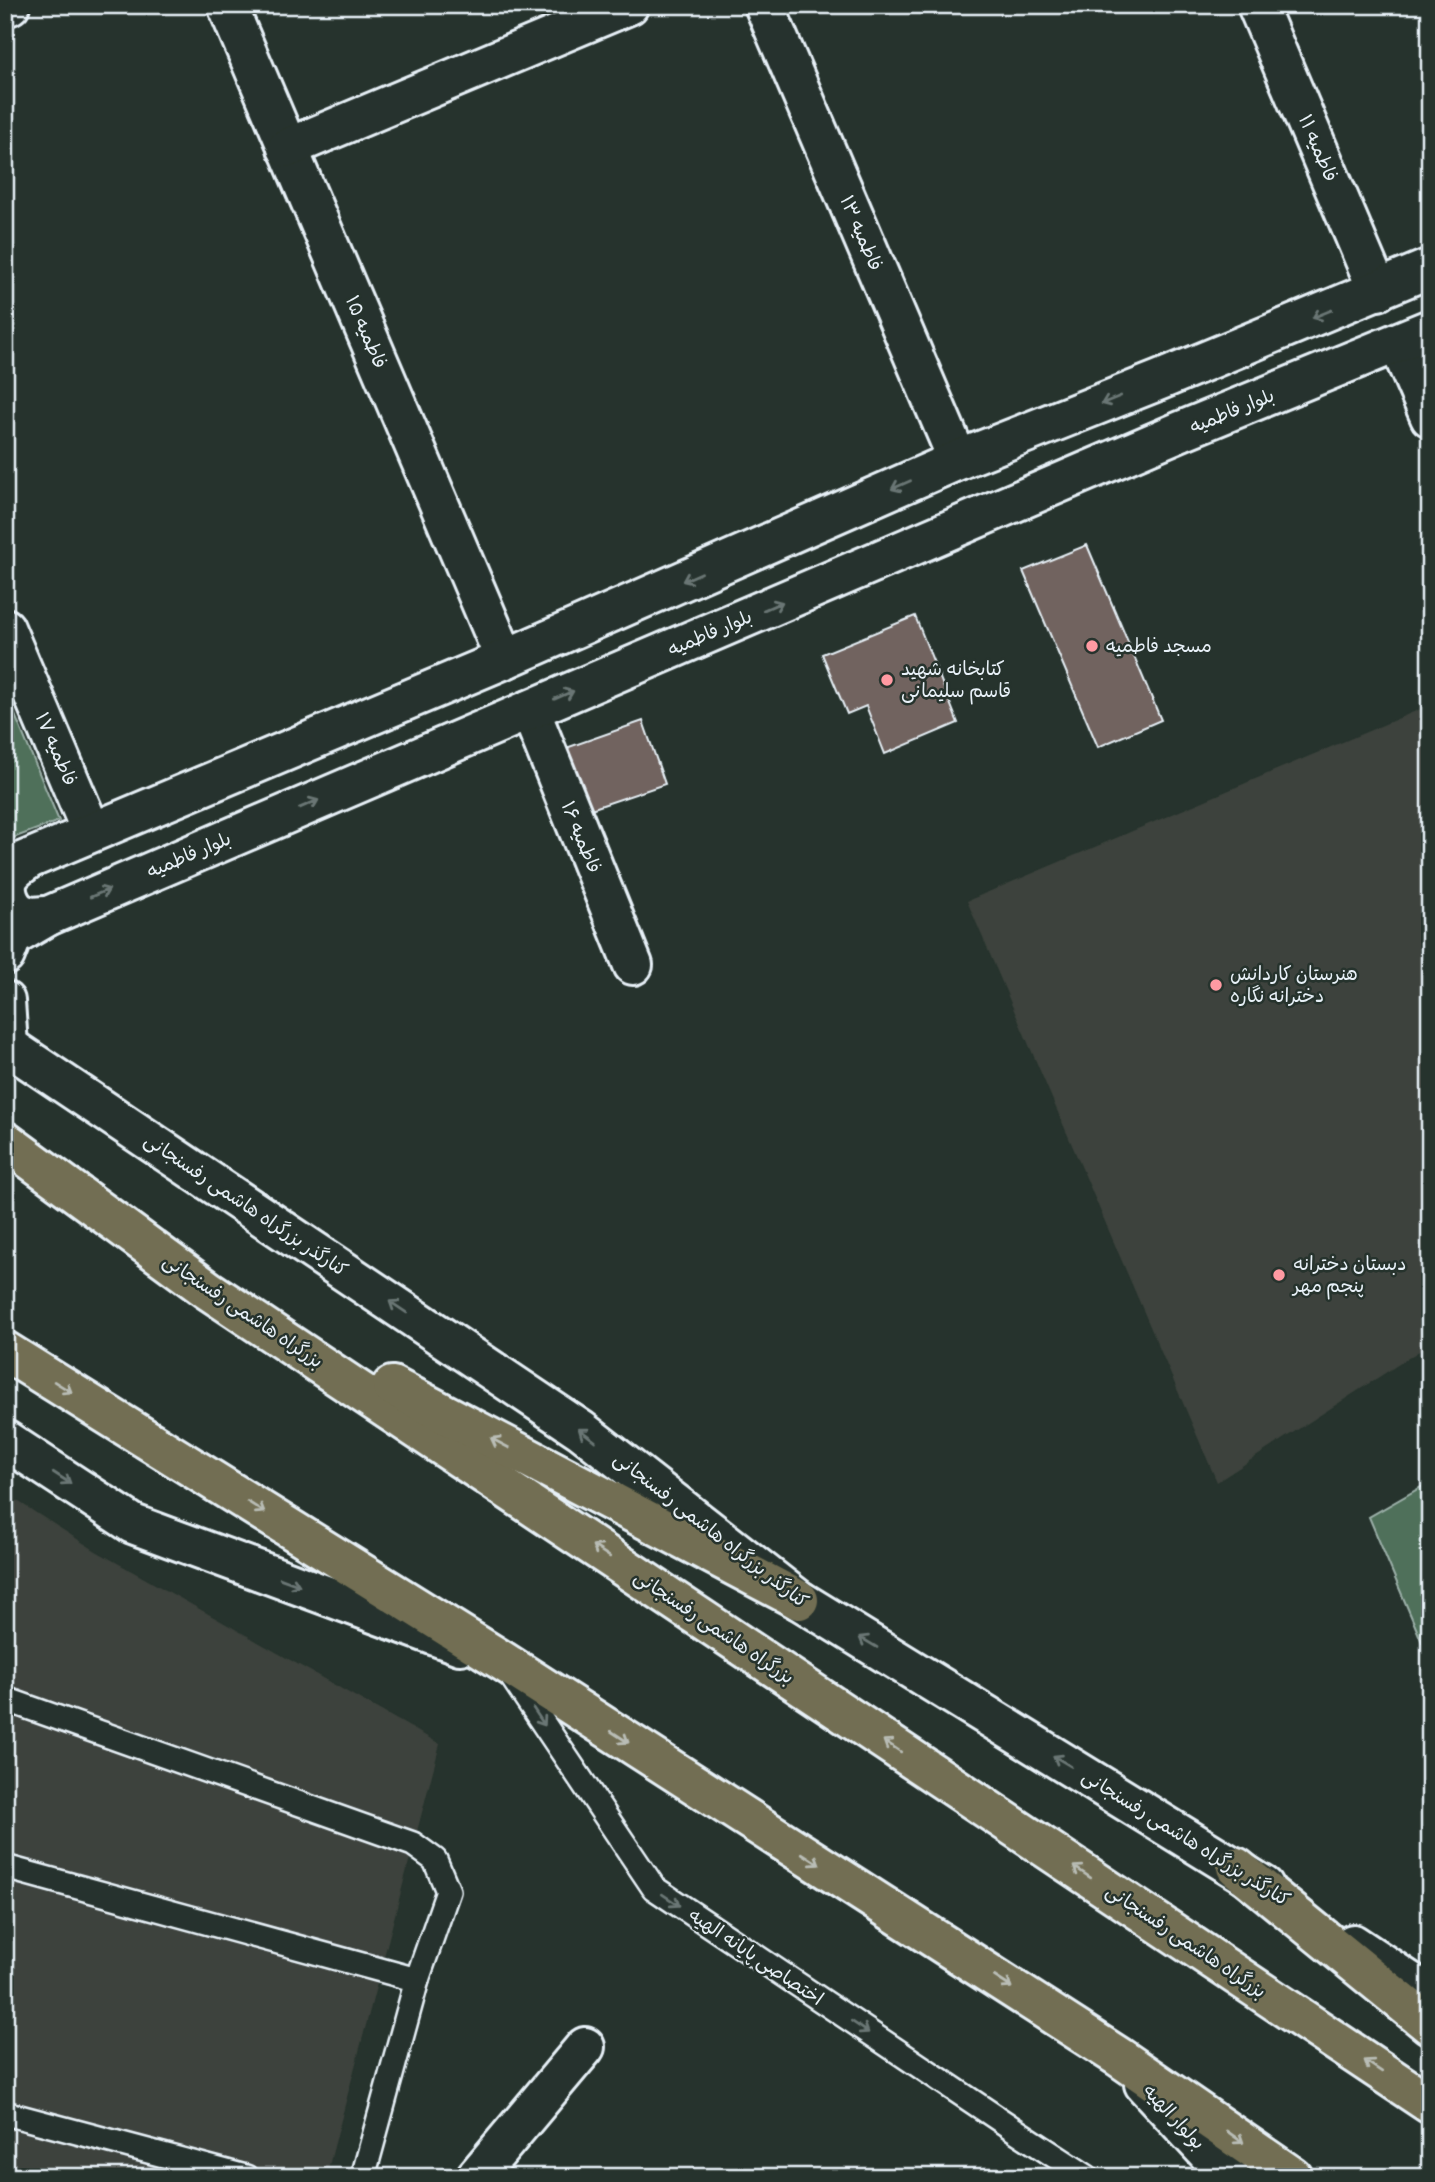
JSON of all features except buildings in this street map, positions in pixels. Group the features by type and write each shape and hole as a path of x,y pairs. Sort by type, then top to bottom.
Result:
{"highway":[{"name":"بزرگراه هاشمی رفسنجانی","path":"5,1141 208,1290 1430,2104"},
{"path":"208,1290 799,1600"},
{"path":"5,1351 501,1660 1119,2057 1293,2177"},
{"path":"1236,1867 1430,2025"}],"street":[{"name":"فاطمیه ۱۵","path":"227,5 505,659"},
{"path":"287,148 629,5"},
{"name":"فاطمیه ۱۳","path":"764,5 958,460"},
{"name":"فاطمیه ۱۱","path":"1257,5 1378,291"},
{"path":"48,916 24,915 14,908 8,896 7,884 15,865 505,659 958,460 1430,268"},
{"path":"1414,336 1430,417"},
{"name":"بلوار فاطمیه","path":"5,955 12,937 48,916 1181,431 1414,336"},
{"name":"فاطمیه ۱۷","path":"5,628 91,831"},
{"name":"فاطمیه ۱۶","path":"530,710 633,965"},
{"path":"5,1001 7,1045"},
{"name":"کنارگذر بزرگراه هاشمی رفسنجانی","path":"7,1045 581,1430 799,1600 1236,1867 1430,1995"},
{"path":"5,1440 133,1524 501,1660"},
{"path":"476,2177 585,2047"},
{"name":"بولوار الهیه","path":"1119,2057 1230,2177"}],"lane":[{"name":"اختصاصی پایانه الهیه","path":"501,1660 654,1888 1087,2177"},
{"path":"5,1699 414,1844 435,1860 448,1891 417,1980 363,2177"},
{"path":"5,1867 417,1980"},
{"path":"5,2113 246,2177"}],"shaded area":[{"name":"هنرستان کاردانش دخترانه نگاره","path":"1430,705 1430,1344 1217,1482 967,901"},
{"path":"5,1493 96,1551 440,1744 326,2177 5,2177"}],"green space":[{"path":"15,715 59,821 5,841 5,719"},
{"path":"1430,1482 1430,1661 1369,1517"}],"place":[{"name":"مسجد فاطمیه","path":"1092,646"},
{"name":"کتابخانه شهید قاسم سلیمانی","path":"887,680"},
{"name":"هنرستان کاردانش دخترانه نگاره","path":"1216,985"},
{"name":"دبستان دخترانه پنجم مهر","path":"1279,1275"}]}
